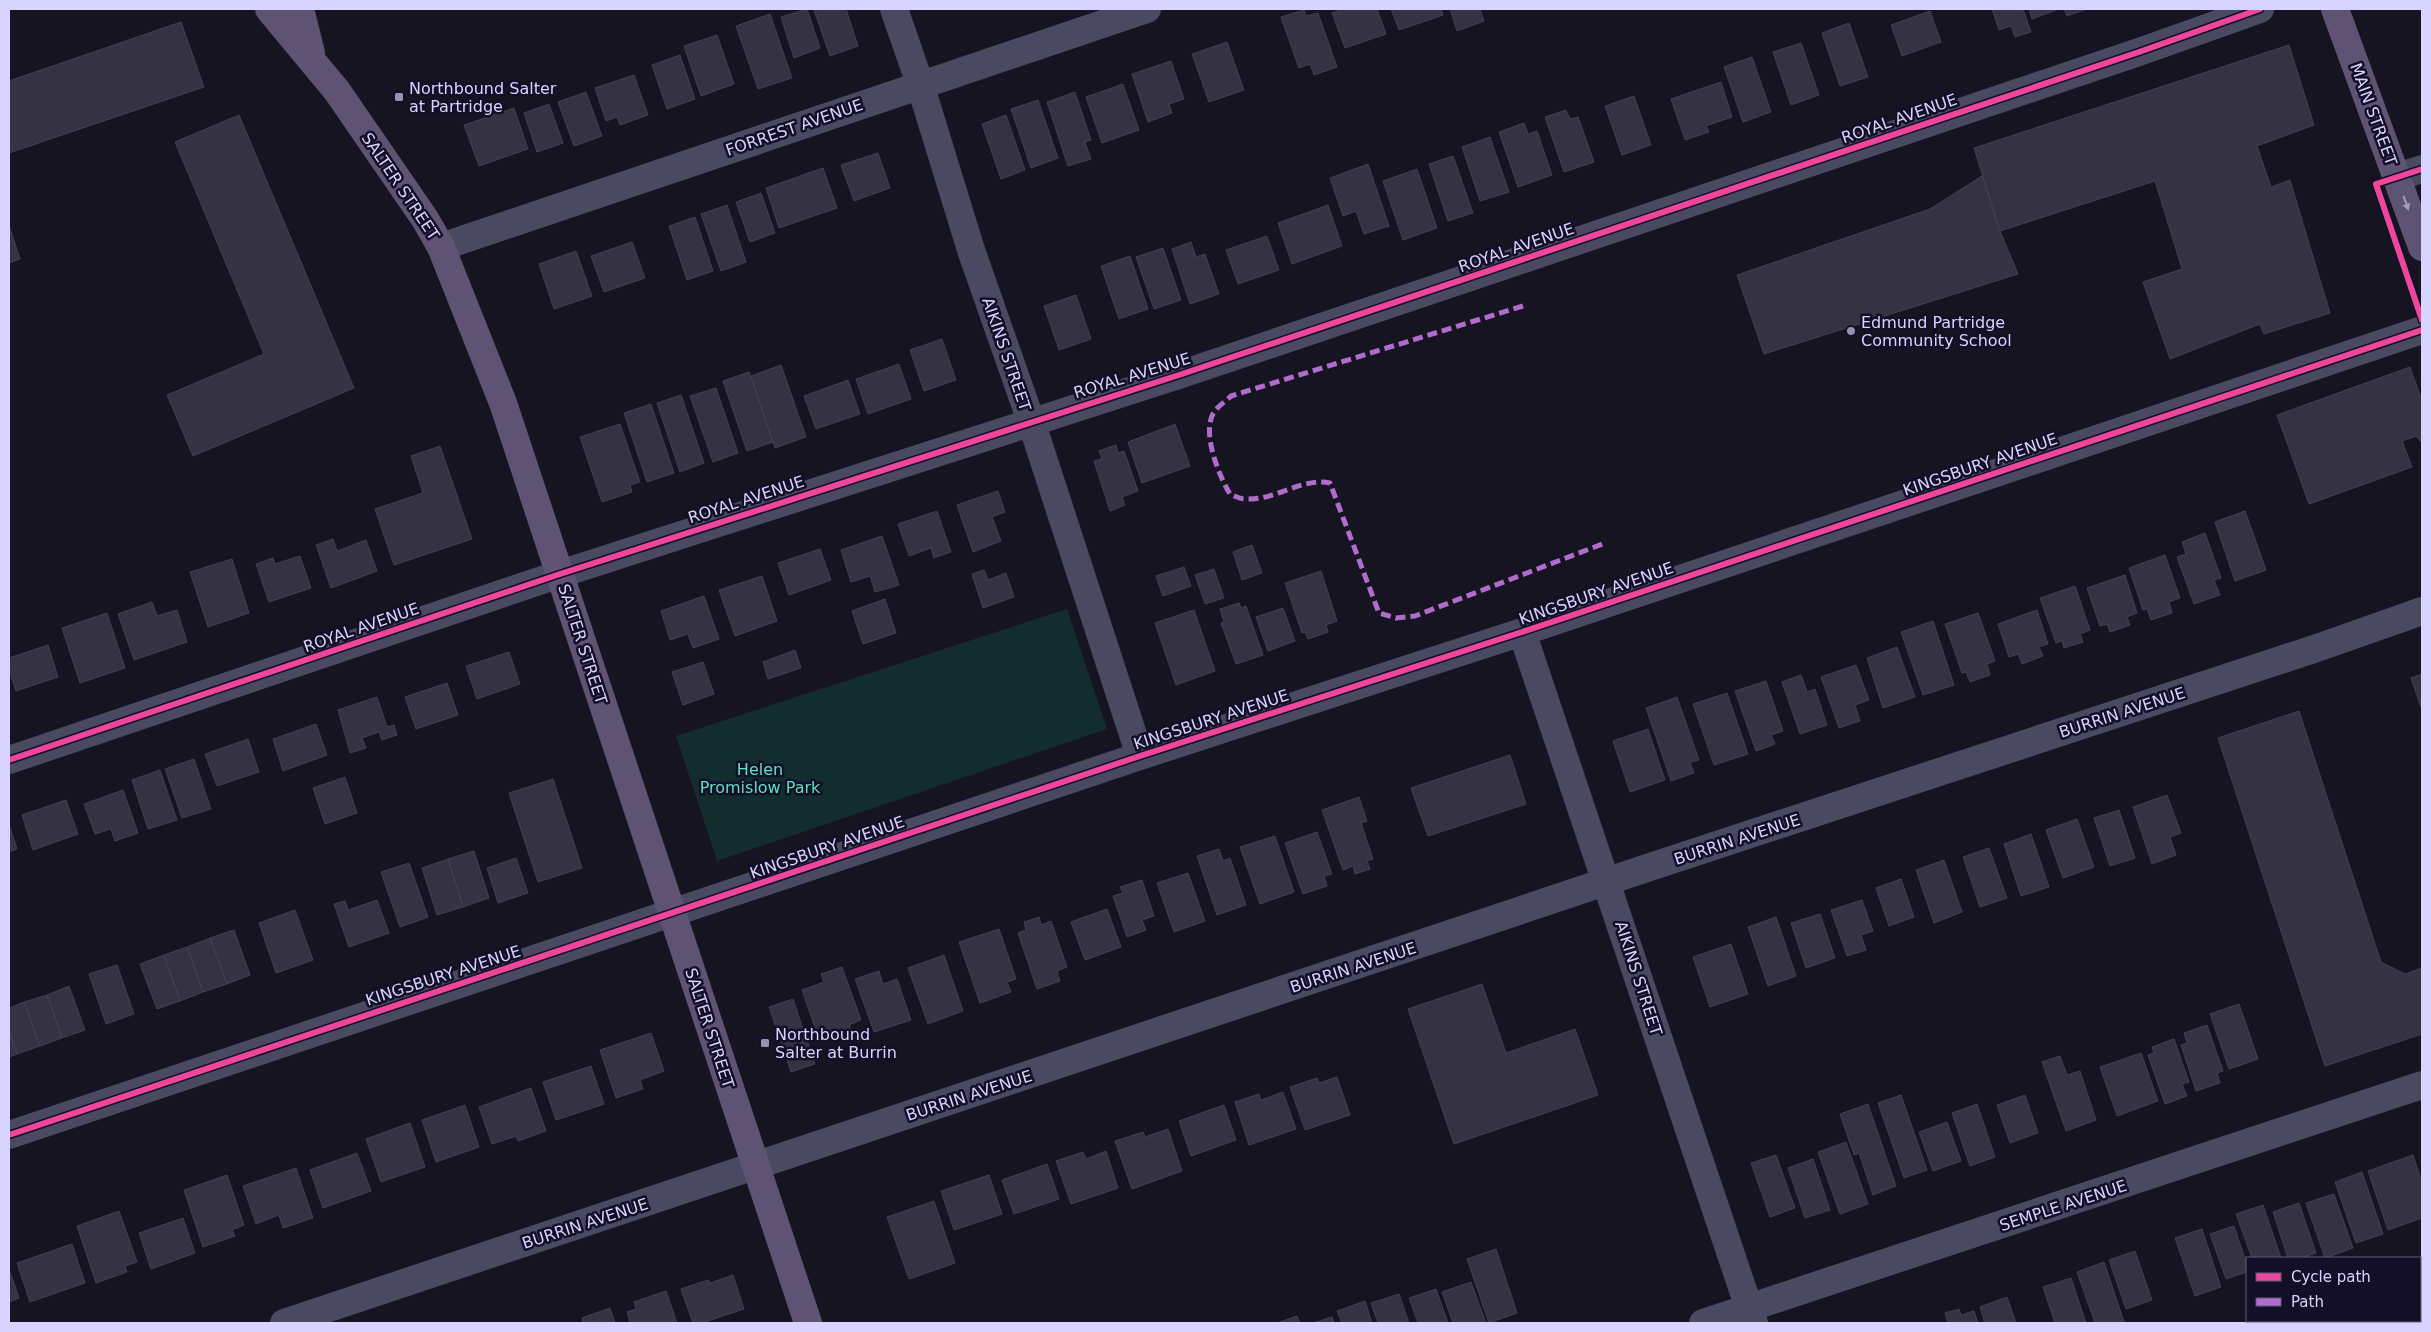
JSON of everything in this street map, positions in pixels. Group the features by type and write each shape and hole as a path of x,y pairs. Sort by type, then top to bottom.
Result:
{"main road":[{"name":"SALTER STREET","path":"268,9 312,59 425,219 441,247 503,403 808,1323"},
{"path":"300,9 312,59"},
{"name":"MAIN STREET","path":"2335,9 2422,247"}],"street":[{"name":"AIKINS STREET","path":"894,9 920,84 971,250 1031,421 1140,756"},
{"name":"FORREST AVENUE","path":"441,247 1147,9"},
{"name":"ROYAL AVENUE","path":"9,760 560,574 1178,375 2130,55 2260,9"},
{"path":"2397,177 2422,169"},
{"name":"KINGSBURY AVENUE","path":"9,1135 1140,756 1522,632 2422,330"},
{"name":"BURRIN AVENUE","path":"284,1323 2301,653 2422,611"},
{"name":"AIKINS STREET","path":"1522,632 1752,1315"},
{"name":"SEMPLE AVENUE","path":"1703,1323 1752,1315 2422,1085"}],"green space":[{"name":"Helen Promislow Park","path":"1067,609 1107,729 717,861 676,736"}],"building":[{"path":"807,9 820,48 794,58 781,17"},
{"path":"846,9 858,46 830,56 814,10"},
{"path":"1343,9 1377,9 1386,34 1345,48 1332,13"},
{"path":"1391,9 1441,9 1443,15 1399,30"},
{"path":"1450,9 1480,9 1484,21 1457,31"},
{"path":"1992,9 2023,9 2031,32 2015,37 2011,26 1999,30"},
{"path":"2029,9 2059,9 2032,19"},
{"path":"2064,9 2087,9 2067,16"},
{"path":"1304,10 1306,16 1318,13 1337,67 1314,75 1310,64 1299,68 1281,17"},
{"path":"1930,11 1941,42 1902,56 1891,25"},
{"path":"770,14 792,78 758,89 736,26"},
{"path":"181,22 204,87 9,153 9,81"},
{"path":"1849,23 1868,77 1840,86 1822,33"},
{"path":"717,35 734,84 701,96 684,46"},
{"path":"1227,42 1244,90 1209,102 1192,54"},
{"path":"1801,43 1819,95 1791,105 1773,52"},
{"path":"2289,45 2314,125 2257,146 2271,187 2290,180 2330,313 2264,334 2260,324 2170,359 2143,282 2182,269 2155,181 2000,231 1974,148"},
{"path":"680,55 695,99 667,109 652,65"},
{"path":"1752,57 1771,112 1743,122 1724,67"},
{"path":"1171,61 1184,99 1169,104 1172,113 1148,122 1132,74"},
{"path":"634,75 648,115 620,125 617,117 606,121 595,88"},
{"path":"1721,82 1732,117 1706,126 1709,132 1685,140 1671,99"},
{"path":"1123,84 1139,130 1102,143 1086,97"},
{"path":"586,92 602,136 574,146 558,102"},
{"path":"1075,92 1091,140 1085,142 1091,159 1068,166 1047,102"},
{"path":"1634,96 1651,145 1622,155 1605,106"},
{"path":"1038,100 1058,158 1031,168 1011,109"},
{"path":"549,104 563,143 537,152 524,113"},
{"path":"514,108 528,149 479,166 464,125"},
{"path":"1566,110 1570,119 1578,117 1594,162 1564,172 1545,117"},
{"path":"239,115 354,388 193,456 167,395 264,354 175,142"},
{"path":"1006,115 1025,170 1001,179 982,124"},
{"path":"1524,123 1528,134 1537,131 1552,175 1518,187 1499,132"},
{"path":"1490,137 1509,192 1480,201 1462,147"},
{"path":"878,153 890,188 854,201 841,165"},
{"path":"1453,156 1473,213 1448,221 1429,164"},
{"path":"1368,164 1389,226 1364,234 1356,211 1343,216 1330,178"},
{"path":"823,168 837,208 779,228 766,188"},
{"path":"1417,169 1437,228 1403,240 1383,181"},
{"path":"1982,176 2000,231 2018,274 1764,354 1737,275 1930,209"},
{"path":"761,193 775,233 750,242 736,202"},
{"path":"727,205 746,262 721,271 701,214"},
{"path":"1328,205 1342,246 1292,264 1278,223"},
{"path":"695,217 713,271 687,280 669,226"},
{"path":"9,225 20,259 9,263"},
{"path":"1267,236 1279,270 1238,284 1226,250"},
{"path":"632,242 645,278 604,292 591,256"},
{"path":"1191,242 1196,257 1205,254 1219,294 1190,304 1172,249"},
{"path":"1163,248 1181,300 1154,309 1136,257"},
{"path":"576,251 592,296 554,309 539,264"},
{"path":"1130,256 1148,309 1119,319 1101,266"},
{"path":"1076,295 1091,339 1059,350 1044,306"},
{"path":"942,339 956,380 924,391 910,350"},
{"path":"899,364 911,399 868,414 856,379"},
{"path":"781,365 806,437 775,448 751,376"},
{"path":"2410,367 2422,401 2422,443 2416,436 2402,441 2412,467 2309,504 2277,415"},
{"path":"749,372 773,442 747,451 723,381"},
{"path":"848,380 860,414 816,429 804,396"},
{"path":"716,388 738,453 713,462 690,396"},
{"path":"681,395 704,463 680,472 657,403"},
{"path":"651,404 674,473 647,482 624,413"},
{"path":"620,424 640,482 630,485 632,492 602,502 580,437"},
{"path":"1175,424 1190,466 1142,483 1128,442"},
{"path":"1116,445 1118,453 1124,451 1138,491 1122,497 1125,505 1110,511 1094,461 1102,459 1099,451"},
{"path":"440,446 472,539 394,565 375,509 423,493 411,456"},
{"path":"998,491 1005,512 992,517 1001,541 973,552 957,505"},
{"path":"937,511 951,552 934,558 931,548 909,556 898,524"},
{"path":"2245,511 2266,570 2235,581 2215,522"},
{"path":"2205,533 2221,578 2214,580 2220,595 2194,604 2177,557 2186,554 2182,542"},
{"path":"882,536 899,585 875,592 870,576 851,582 841,550"},
{"path":"333,539 337,551 366,540 377,571 331,588 316,545"},
{"path":"1252,545 1262,573 1242,580 1233,552"},
{"path":"820,549 831,580 789,595 778,563"},
{"path":"2165,555 2180,598 2169,602 2172,613 2151,620 2147,609 2143,610 2129,568"},
{"path":"300,556 311,588 269,602 256,564 273,558 275,564"},
{"path":"232,559 249,613 208,627 190,572"},
{"path":"1184,567 1191,586 1163,596 1156,576"},
{"path":"1214,569 1224,598 1205,604 1195,575"},
{"path":"984,570 988,580 1006,573 1014,597 983,608 972,574"},
{"path":"1321,571 1337,621 1326,625 1328,632 1308,639 1305,632 1302,633 1285,583"},
{"path":"2125,575 2137,613 2127,617 2130,625 2110,632 2107,624 2100,626 2087,588"},
{"path":"762,576 777,621 735,636 719,590"},
{"path":"2075,586 2090,630 2080,634 2083,642 2064,648 2062,641 2056,643 2040,598"},
{"path":"704,596 719,639 693,648 688,634 670,640 661,611"},
{"path":"885,599 896,633 863,644 852,611"},
{"path":"152,602 157,616 177,610 187,642 134,660 118,614"},
{"path":"1239,603 1241,608 1246,606 1263,655 1236,664 1221,623 1224,622 1220,609"},
{"path":"1283,608 1295,641 1268,651 1256,617"},
{"path":"1194,610 1215,671 1176,685 1155,623"},
{"path":"2037,610 2048,644 2039,647 2043,656 2022,664 2018,654 2009,657 1998,624"},
{"path":"107,613 125,668 80,683 62,628"},
{"path":"1978,613 1995,661 1987,664 1990,675 1970,682 1966,672 1962,673 1945,624"},
{"path":"1933,621 1954,685 1923,695 1901,632"},
{"path":"48,645 58,677 16,691 9,670 9,658"},
{"path":"1897,647 1915,697 1883,708 1867,658"},
{"path":"795,650 801,668 768,679 763,662"},
{"path":"509,652 520,684 477,699 466,666"},
{"path":"703,662 714,694 683,705 672,672"},
{"path":"1856,665 1869,700 1855,705 1860,721 1839,728 1821,677"},
{"path":"2422,674 2422,710 2411,678"},
{"path":"1801,675 1807,692 1815,689 1827,725 1800,734 1782,682"},
{"path":"1766,681 1783,731 1771,735 1775,744 1756,751 1735,691"},
{"path":"447,683 458,715 416,729 405,697"},
{"path":"1727,693 1748,754 1714,765 1693,704"},
{"path":"377,697 387,727 394,725 397,735 382,740 379,732 362,738 366,748 350,753 338,710"},
{"path":"1677,697 1699,760 1690,762 1694,773 1671,781 1646,708"},
{"path":"2299,711 2381,962 2405,974 2422,968 2422,1034 2325,1066 2218,738"},
{"path":"316,724 327,755 283,771 273,739"},
{"path":"1648,729 1665,780 1630,792 1613,741"},
{"path":"248,739 259,772 217,786 205,754"},
{"path":"1510,755 1526,804 1428,836 1411,788"},
{"path":"194,759 211,809 182,818 165,769"},
{"path":"160,770 177,820 148,829 132,780"},
{"path":"345,777 357,813 325,824 313,788"},
{"path":"553,779 582,868 538,882 509,793"},
{"path":"123,790 138,833 115,841 111,829 95,834 84,804"},
{"path":"2167,795 2181,833 2170,837 2176,855 2152,864 2133,807"},
{"path":"1359,797 1367,821 1361,823 1373,859 1367,861 1370,869 1355,874 1353,866 1343,870 1322,810"},
{"path":"66,800 78,834 33,850 22,815"},
{"path":"2119,810 2135,858 2110,866 2094,818"},
{"path":"2077,819 2094,867 2063,878 2046,830"},
{"path":"9,824 17,849 9,852"},
{"path":"1317,832 1332,874 1324,876 1327,886 1303,894 1285,843"},
{"path":"2031,834 2049,887 2021,896 2004,844"},
{"path":"1275,836 1294,892 1260,904 1240,847"},
{"path":"1989,848 2007,898 1980,907 1963,857"},
{"path":"1219,849 1223,861 1230,858 1246,905 1217,915 1197,856"},
{"path":"474,851 489,898 463,907 448,859"},
{"path":"516,858 528,893 498,903 487,868"},
{"path":"448,859 463,907 437,915 422,868"},
{"path":"1944,860 1962,912 1934,923 1916,870"},
{"path":"409,863 428,917 400,927 381,872"},
{"path":"1188,873 1205,921 1174,932 1157,883"},
{"path":"1901,879 1914,917 1889,926 1876,888"},
{"path":"1142,880 1154,916 1142,920 1146,930 1127,937 1113,896 1123,893 1120,887"},
{"path":"377,900 389,933 349,947 334,904 345,901 348,910"},
{"path":"1862,900 1873,931 1861,935 1866,950 1847,956 1831,910"},
{"path":"1107,909 1121,947 1085,960 1071,922"},
{"path":"295,910 313,960 276,973 259,923"},
{"path":"1820,914 1835,958 1806,968 1791,923"},
{"path":"1039,917 1041,925 1051,921 1067,967 1057,971 1060,981 1037,989 1018,933 1026,930 1024,922"},
{"path":"1776,917 1796,976 1768,986 1748,927"},
{"path":"999,929 1016,979 1007,982 1011,992 980,1003 959,942"},
{"path":"234,930 250,975 227,984 210,938"},
{"path":"210,938 227,984 203,992 187,947"},
{"path":"1731,944 1748,994 1710,1007 1693,957"},
{"path":"187,947 203,992 180,1001 164,955"},
{"path":"164,955 180,1001 157,1009 140,964"},
{"path":"944,955 963,1011 928,1024 908,968"},
{"path":"117,965 134,1014 106,1024 89,974"},
{"path":"842,967 861,1020 849,1025 851,1031 820,1042 802,990 824,982 821,974"},
{"path":"879,971 883,984 897,979 911,1020 874,1032 855,979"},
{"path":"1482,984 1506,1053 1575,1029 1598,1095 1454,1144 1408,1009"},
{"path":"69,986 85,1030 62,1038 47,995"},
{"path":"47,995 62,1038 40,1046 24,1002"},
{"path":"793,999 815,1064 791,1072 769,1007"},
{"path":"24,1002 40,1046 17,1054 9,1030 9,1008"},
{"path":"2239,1004 2258,1059 2229,1069 2210,1014"},
{"path":"2207,1025 2223,1071 2217,1073 2220,1083 2196,1091 2181,1045 2187,1043 2184,1033"},
{"path":"9,1030 17,1054 9,1057"},
{"path":"651,1033 664,1071 640,1080 643,1089 616,1098 600,1050"},
{"path":"2174,1039 2189,1082 2182,1084 2187,1096 2165,1104 2148,1055 2154,1053 2152,1047"},
{"path":"2141,1053 2158,1101 2117,1116 2100,1067"},
{"path":"2060,1056 2067,1075 2080,1071 2096,1120 2066,1131 2042,1062"},
{"path":"591,1066 604,1104 556,1120 543,1082"},
{"path":"1337,1077 1350,1115 1305,1130 1290,1087 1317,1078 1319,1083"},
{"path":"531,1088 546,1131 518,1141 516,1136 492,1144 479,1107"},
{"path":"1283,1092 1296,1129 1249,1145 1235,1102 1259,1094 1261,1100"},
{"path":"1901,1095 1927,1170 1904,1178 1878,1103"},
{"path":"2025,1095 2038,1133 2010,1143 1997,1105"},
{"path":"1868,1104 1896,1186 1873,1195 1859,1153 1854,1155 1840,1114"},
{"path":"1977,1104 1995,1157 1970,1166 1952,1113"},
{"path":"465,1105 479,1147 436,1162 422,1120"},
{"path":"1224,1105 1236,1140 1191,1156 1179,1121"},
{"path":"1947,1122 1961,1161 1933,1171 1919,1132"},
{"path":"410,1123 425,1167 381,1182 366,1139"},
{"path":"1168,1129 1182,1171 1132,1189 1115,1141 1143,1132 1145,1137"},
{"path":"1846,1142 1868,1204 1840,1214 1818,1152"},
{"path":"1106,1151 1118,1188 1071,1204 1056,1161 1083,1152 1086,1159"},
{"path":"357,1153 371,1191 323,1208 310,1170"},
{"path":"1776,1155 1795,1208 1770,1217 1751,1163"},
{"path":"2413,1155 2422,1183 2422,1218 2388,1230 2368,1171"},
{"path":"1813,1159 1830,1210 1805,1218 1788,1168"},
{"path":"1047,1164 1059,1199 1014,1214 1002,1180"},
{"path":"296,1168 313,1218 283,1228 279,1215 256,1224 243,1186"},
{"path":"2362,1172 2383,1234 2356,1243 2335,1182"},
{"path":"227,1175 244,1225 232,1230 235,1236 203,1247 184,1190"},
{"path":"989,1175 1002,1214 954,1230 941,1191"},
{"path":"2334,1194 2353,1248 2325,1257 2306,1203"},
{"path":"934,1201 955,1263 909,1279 887,1217"},
{"path":"2299,1203 2316,1253 2304,1257 2288,1257 2273,1212"},
{"path":"2263,1205 2281,1257 2252,1257 2236,1214"},
{"path":"119,1211 137,1262 125,1266 127,1272 96,1283 77,1226"},
{"path":"183,1218 195,1253 151,1269 139,1233"},
{"path":"2234,1226 2246,1262 2246,1272 2226,1279 2210,1234"},
{"path":"2202,1229 2221,1287 2195,1296 2175,1238"},
{"path":"72,1244 85,1283 30,1302 17,1263"},
{"path":"1496,1249 1517,1313 1489,1323 1467,1259"},
{"path":"2135,1251 2152,1300 2126,1309 2109,1260"},
{"path":"2104,1262 2125,1323 2095,1323 2077,1272"},
{"path":"9,1269 19,1298 9,1302"},
{"path":"733,1275 744,1309 702,1323 693,1323 681,1289 708,1280 710,1283"},
{"path":"2071,1278 2086,1323 2055,1323 2043,1287"},
{"path":"1471,1282 1486,1323 1453,1323 1442,1292"},
{"path":"1436,1289 1448,1323 1418,1323 1409,1298"},
{"path":"666,1291 677,1323 630,1323 627,1312 636,1309 634,1302"},
{"path":"1399,1294 1409,1323 1378,1323 1371,1303"},
{"path":"2007,1297 2016,1323 1985,1323 1980,1307"},
{"path":"1365,1301 1372,1323 1342,1323 1337,1311"},
{"path":"610,1308 615,1323 583,1323 582,1318"},
{"path":"1959,1309 1961,1315 1974,1311 1978,1323 1948,1323 1945,1313"},
{"path":"1297,1316 1300,1323 1277,1323"},
{"path":"1332,1317 1334,1323 1313,1323"}],"marked path":[{"path":"1523,306 1231,396 1214,412 1211,421 1209,431 1213,454 1230,494 1243,499 1267,497 1309,483 1330,483 1379,613 1396,618 1415,616 1605,543"}],"cycle path":[{"path":"9,760 560,574 1179,375 2139,52 2260,9"},
{"path":"2422,169 2376,184 2422,320"},
{"path":"9,1135 1140,756 1522,632 2422,330"}],"place":[{"name":"Northbound Salter at Partridge","path":"399,97"},
{"name":"Edmund Partridge Community School","path":"1851,331"},
{"name":"Northbound Salter at Burrin","path":"765,1043"}]}
